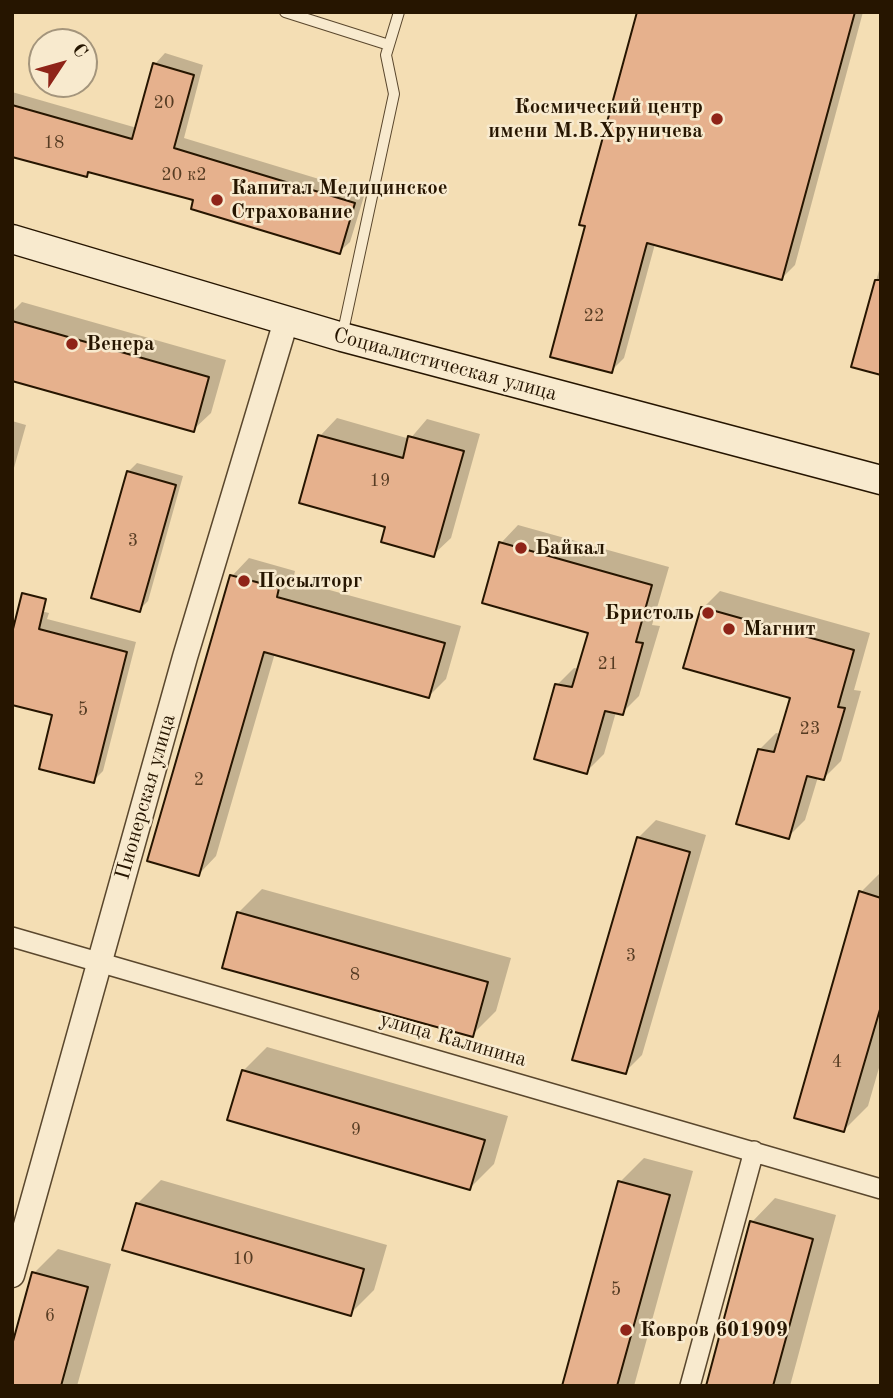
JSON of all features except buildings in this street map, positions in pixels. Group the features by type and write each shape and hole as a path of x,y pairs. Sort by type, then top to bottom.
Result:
{"main road":[{"name":"Социалистическая улица","path":"12,239 342,337 881,480"}],"street":[{"name":"Пионерская улица","path":"12,1275 185,657 286,321"},
{"name":"улица Калинина","path":"12,937 881,1189"},
{"path":"690,1386 754,1151"}],"lane":[{"path":"285,12 389,45"},
{"path":"342,337 394,94 386,55 398,12"}],"place":[{"name":"Космический центр имени М.В.Хруничева","path":"717,119"},
{"name":"Капитал Медицинское Страхование","path":"217,200"},
{"name":"Венера","path":"72,344"},
{"name":"Байкал","path":"521,548"},
{"name":"Посылторг","path":"244,581"},
{"name":"Бристоль","path":"708,613"},
{"name":"Магнит","path":"729,629"},
{"name":"Ковров 601909","path":"626,1330"}]}
